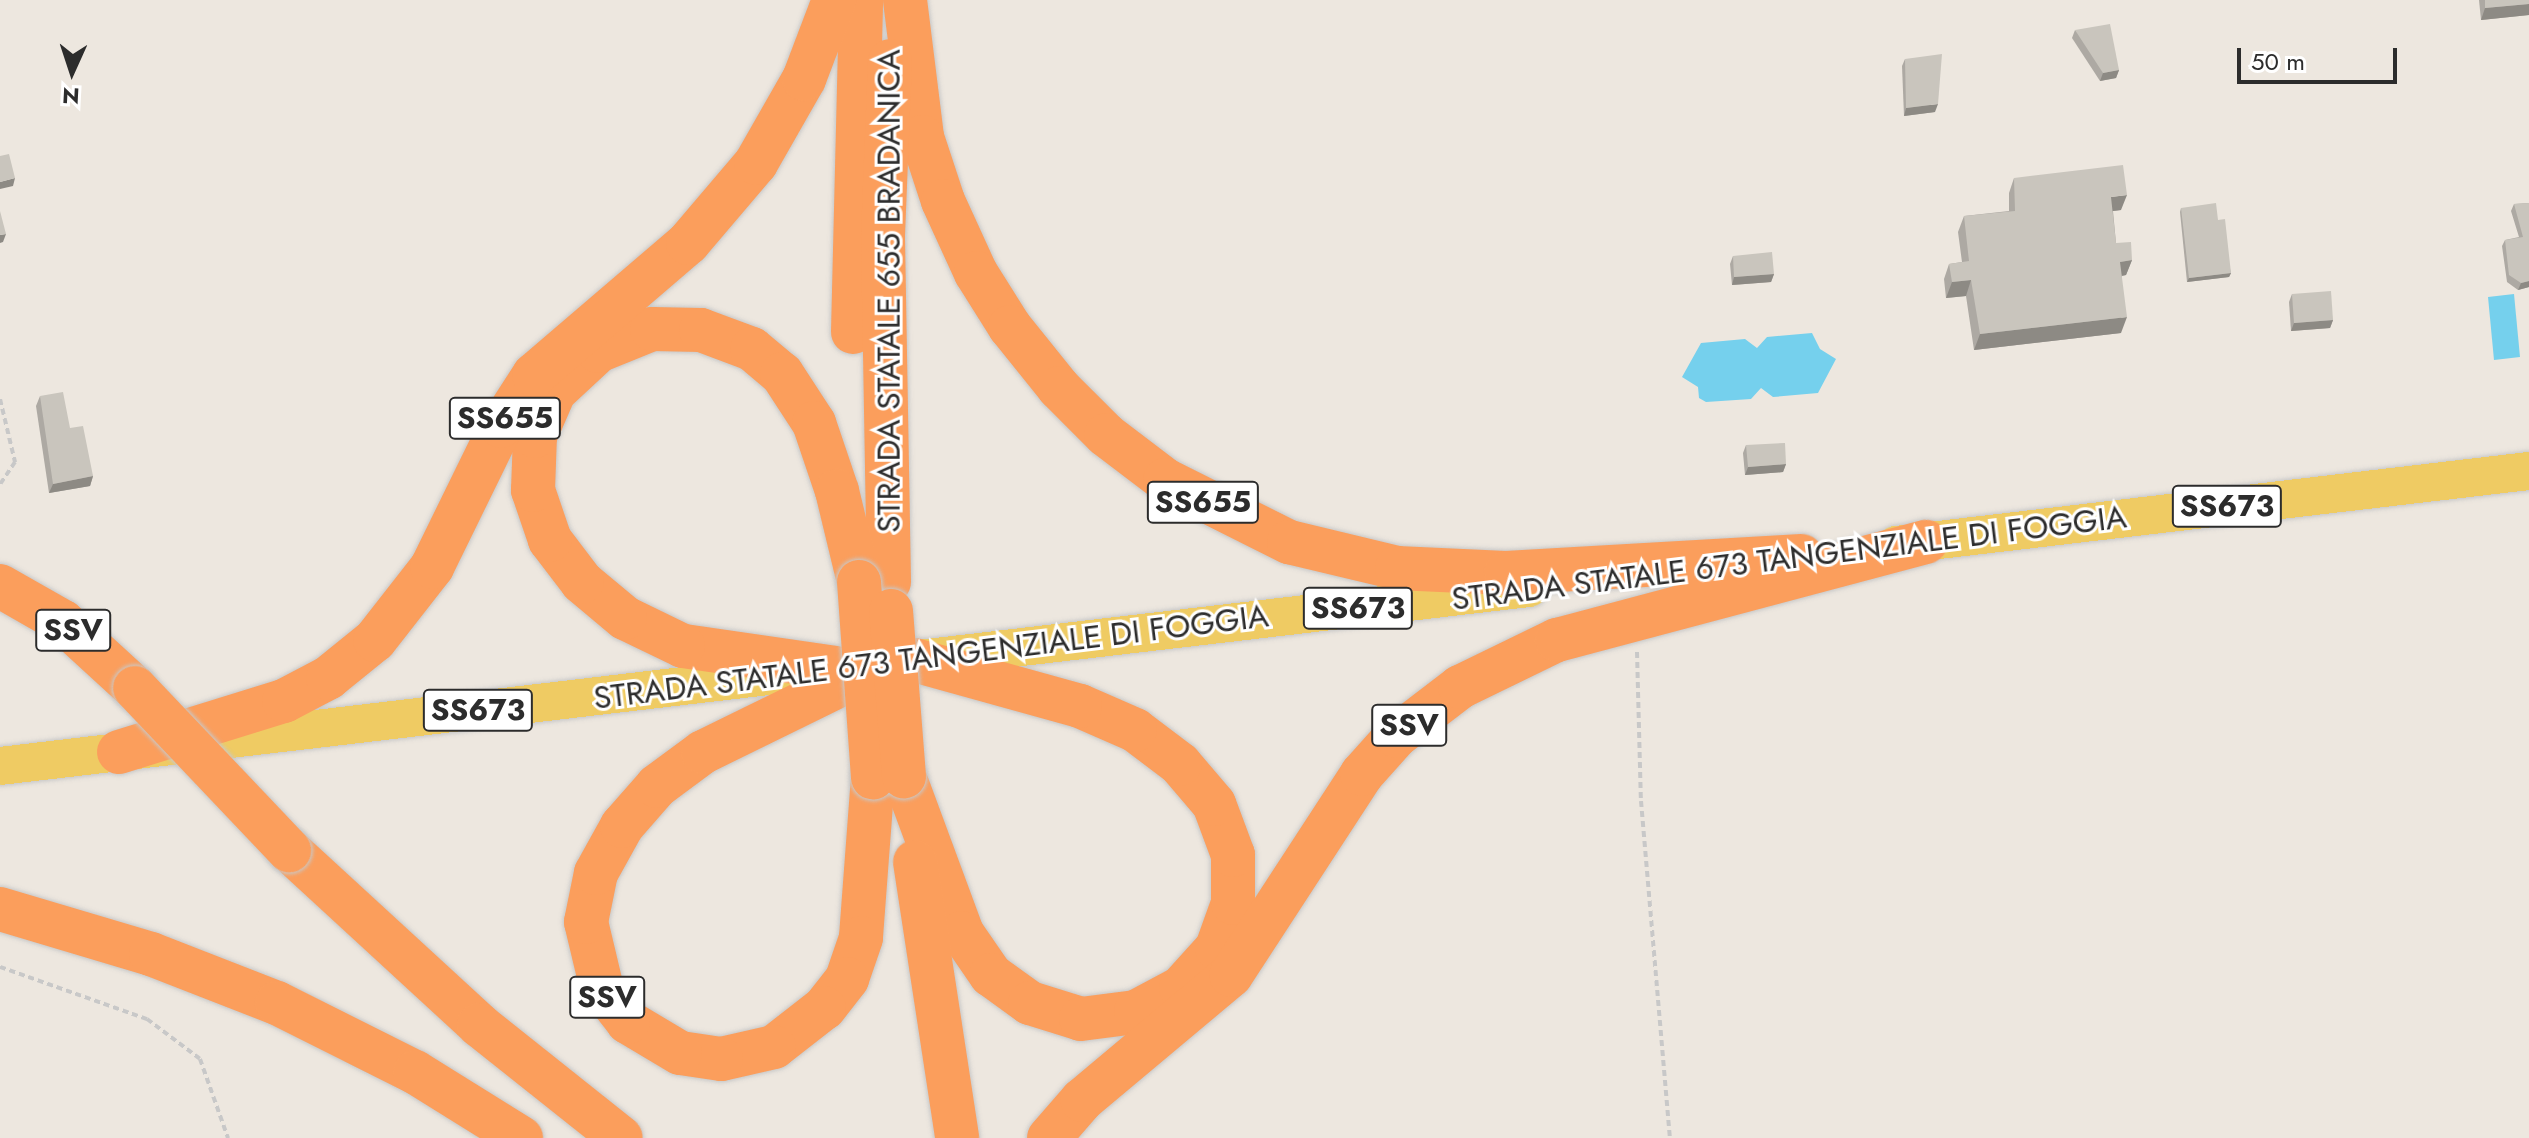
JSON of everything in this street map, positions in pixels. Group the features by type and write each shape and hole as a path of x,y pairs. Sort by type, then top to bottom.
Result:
{"highway":[{"name":"SS655","path":"119,752 284,701 336,673 375,640 437,558 524,387 555,353 688,243 750,171 804,79 834,0"},
{"name":"STRADA STATALE 655 BRADANICA","path":"861,0 852,241 874,582"},
{"name":"STRADA STATALE 655 BRADANICA","path":"874,582 892,0"},
{"name":"SS655","path":"905,0 922,137 943,201 976,273 1010,327 1059,388 1116,444 1165,480 1289,542 1406,569 1506,573 1802,556"},
{"name":"SS655","path":"836,668 683,646 651,633 600,599 557,552 535,502 535,436 551,397 590,356 652,329 701,330 752,349 782,374 814,423 837,491 874,582"},
{"name":"SSV","path":"1049,1138 1082,1100 1231,975 1332,812 1396,736 1495,667 1557,640 1926,542"},
{"name":"SSV","path":"874,582 888,777 926,1138"},
{"name":"SSV","path":"0,586 63,622 135,688 289,850 479,1025 621,1138"},
{"name":"SSV","path":"899,661 1080,706 1135,730 1180,764 1214,804 1233,855 1233,903 1217,948 1181,988 1136,1012 1081,1019 1030,1003 991,975 962,933 888,777 861,938 847,979 824,1008 774,1047 721,1059 680,1053 628,1022 602,989 586,922 596,873 622,826 657,786 703,752 899,661"},
{"name":"SSV","path":"888,777 957,1138"},
{"path":"0,909 151,954 292,1010 415,1072 521,1138"}],"main road":[{"name":"STRADA STATALE 673 TANGENZIALE DI FOGGIA","path":"0,766 2529,471"}],"path":[{"path":"0,399 15,462 0,484"},
{"path":"1638,618 1641,801 1670,1138"},
{"path":"0,967 147,1019 200,1059 228,1138"}],"water":[{"path":"2514,294 2520,357 2494,360 2488,297"},
{"path":"1812,333 1820,349 1836,359 1818,393 1773,397 1761,388 1751,399 1706,402 1699,398 1698,387 1682,377 1701,343 1745,339 1757,348 1767,337"}],"building":[{"path":"2485,0 2529,0 2529,4 2485,8"},
{"path":"2110,24 2119,70 2103,73 2075,30"},
{"path":"1942,54 1938,104 1906,108 1905,59"},
{"path":"9,154 15,178 0,182 0,156"},
{"path":"2123,165 2127,195 2111,197 2116,243 2131,242 2132,260 2120,262 2127,317 1980,334 1971,280 1952,282 1949,264 1969,261 1964,216 2015,211 2014,178"},
{"path":"2216,203 2218,220 2225,219 2231,273 2189,278 2181,208"},
{"path":"2529,203 2529,281 2521,283 2509,275 2505,240 2523,237 2514,204"},
{"path":"0,211 6,234 0,235"},
{"path":"1772,252 1774,274 1734,277 1733,256"},
{"path":"2331,291 2333,320 2294,323 2292,294"},
{"path":"63,392 70,428 83,426 93,476 53,484 40,396"},
{"path":"1785,443 1786,464 1748,467 1746,445"}]}
